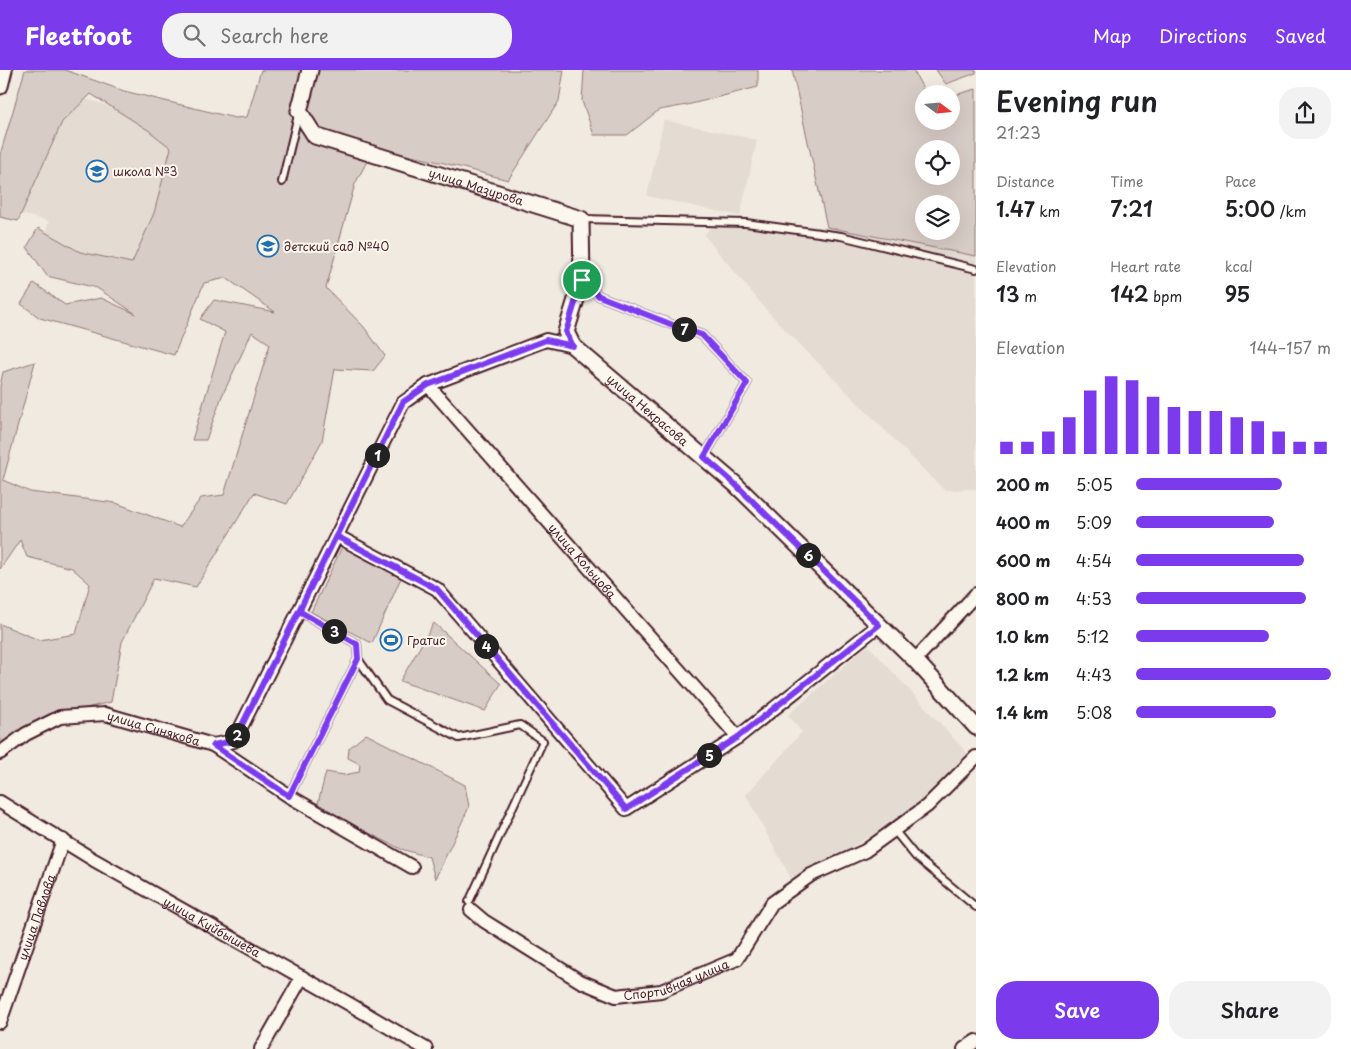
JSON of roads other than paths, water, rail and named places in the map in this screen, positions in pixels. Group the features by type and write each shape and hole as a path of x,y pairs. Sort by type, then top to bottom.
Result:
{"street":[{"path":"0,86 4,70"},
{"path":"299,111 310,70"},
{"name":"улица Мазурова","path":"299,111 315,136 580,219"},
{"path":"573,346 566,332 582,280 580,219"},
{"name":"улица Синякова","path":"0,753 26,734 60,717 105,714 213,745 234,741 403,402 428,385 546,340 573,346"},
{"name":"улица Некрасова","path":"573,346 735,484 914,660 976,727"},
{"name":"улица Кольцова","path":"428,385 738,737"},
{"path":"336,536 437,589 626,809 738,737 879,625"},
{"path":"914,660 976,594"},
{"path":"213,745 289,796 412,866"},
{"name":"Спортивная улица","path":"470,906 484,921 580,981 616,996 661,991 737,959 772,903 811,875 865,851 928,806 976,757"},
{"name":"улица Куйбышева","path":"0,802 94,860 426,1049"},
{"name":"улица Павлова","path":"0,1022 63,840"},
{"path":"261,1049 302,977"},
{"path":"964,1049 976,1041"}],"lane":[{"path":"282,182 299,111"},
{"path":"580,219 746,223 841,236 976,269"},
{"path":"582,280 599,296 702,335 747,383 704,457"},
{"path":"289,796 358,659 357,644 299,611"},
{"path":"358,659 387,700 459,738 520,725 543,741 470,906"},
{"path":"894,830 916,857 976,907"}],"place":[{"name":"школа №3","path":"97,171"},
{"name":"детский сад №40","path":"268,246"},
{"name":"Гратис","path":"391,640"}]}
